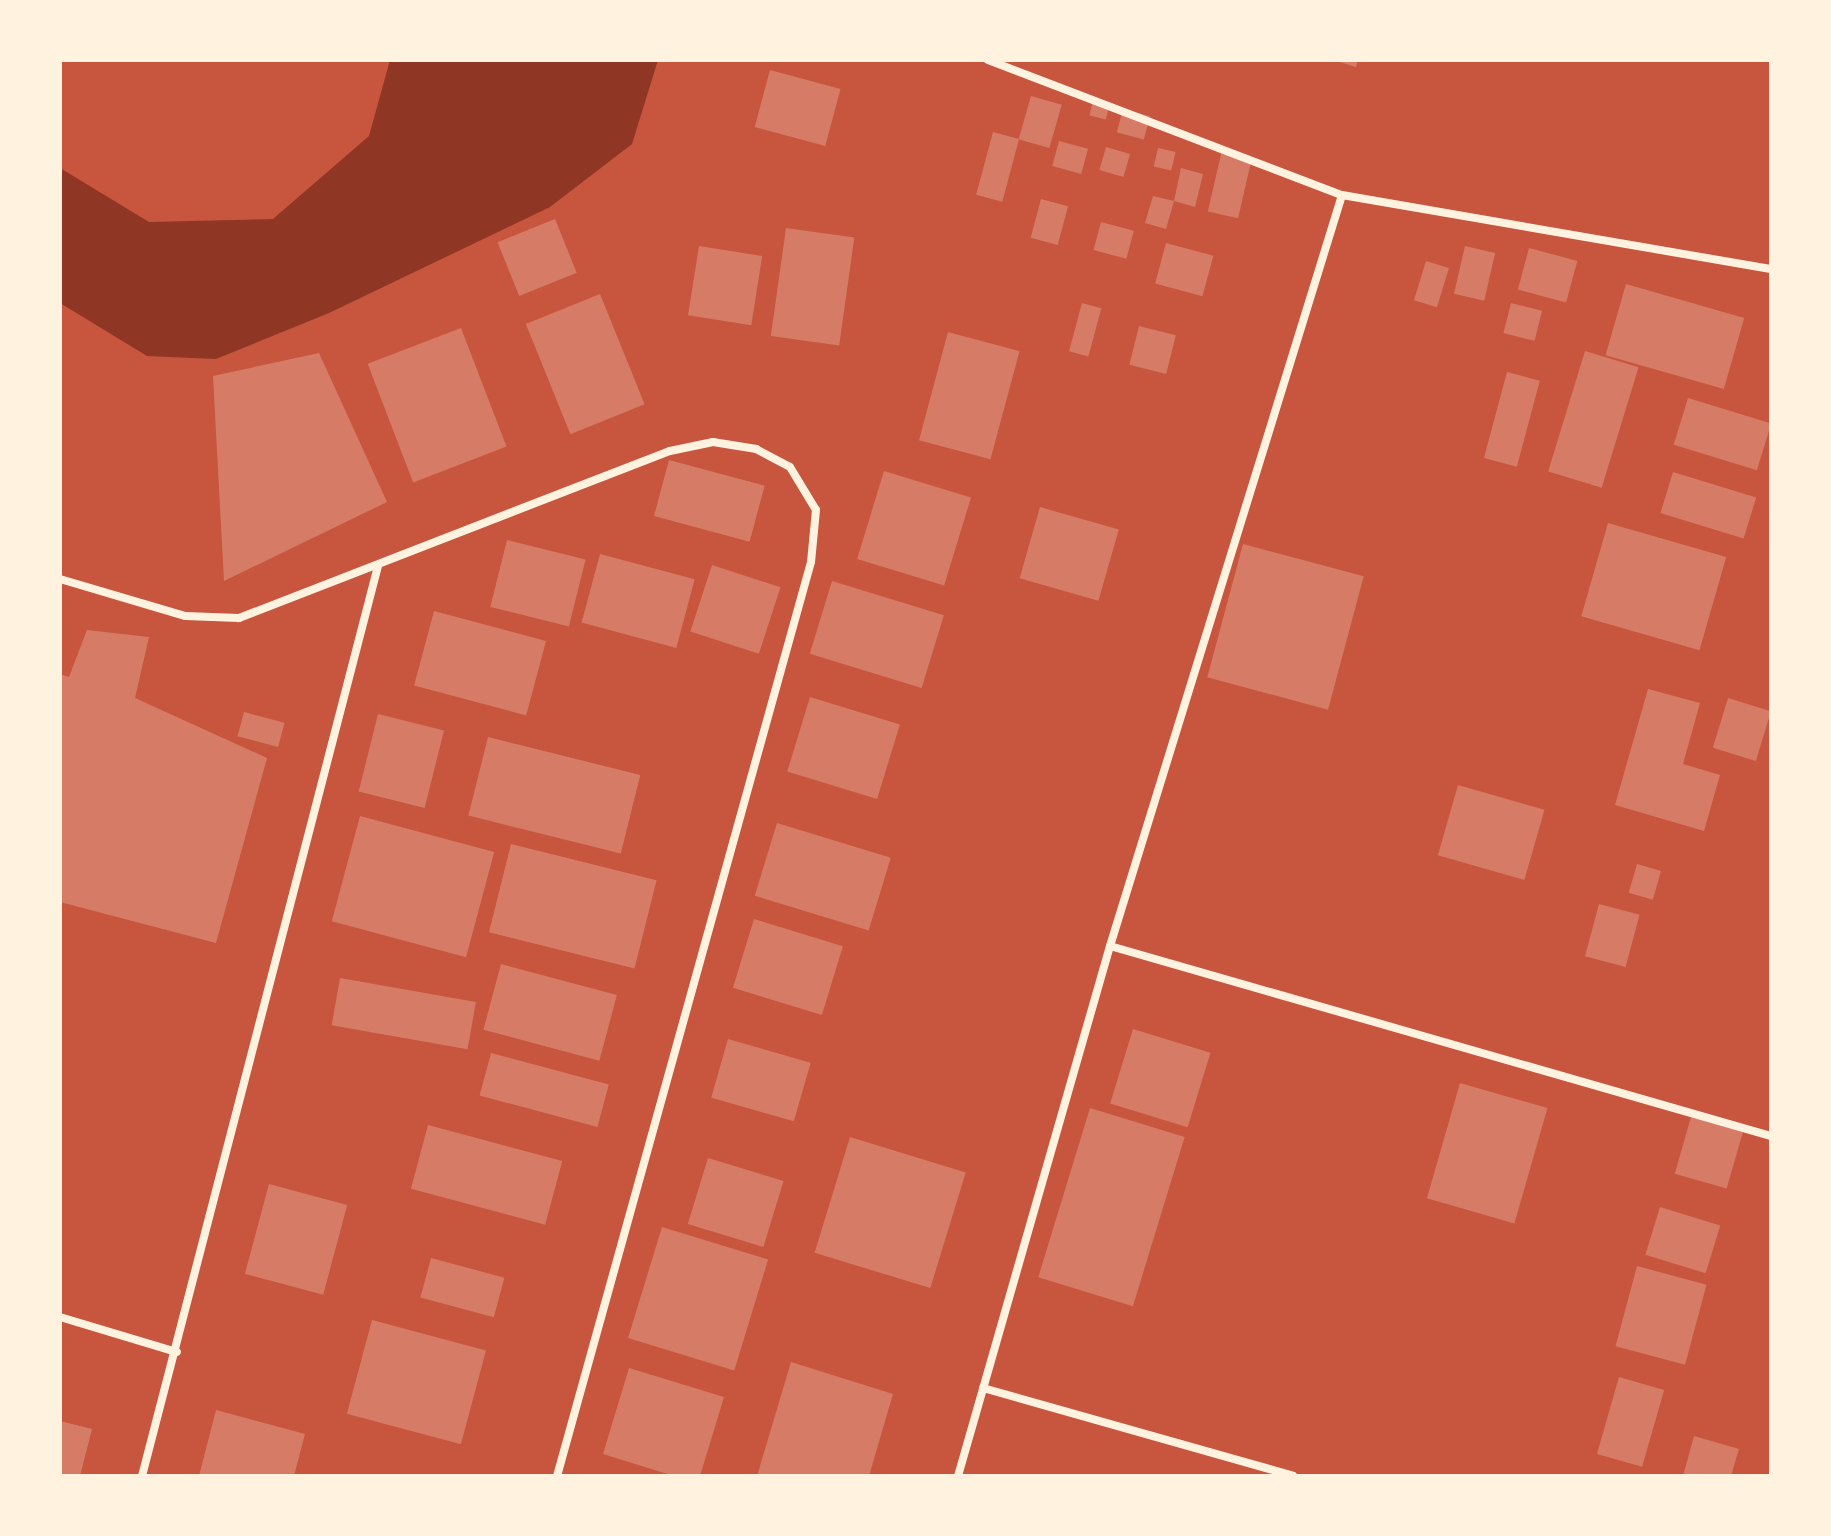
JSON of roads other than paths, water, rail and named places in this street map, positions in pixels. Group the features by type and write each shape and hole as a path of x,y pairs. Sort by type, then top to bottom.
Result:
{"street":[{"path":"988,60 1342,195 1771,269"},
{"path":"958,1476 1110,946 1342,195"},
{"path":"60,579 185,616 239,618 670,451 713,442 756,449 790,467 816,510 811,562 557,1476"},
{"path":"142,1476 177,1352 378,566"},
{"path":"1110,946 1771,1136"},
{"path":"60,1317 177,1352"},
{"path":"983,1388 1293,1476"}]}
